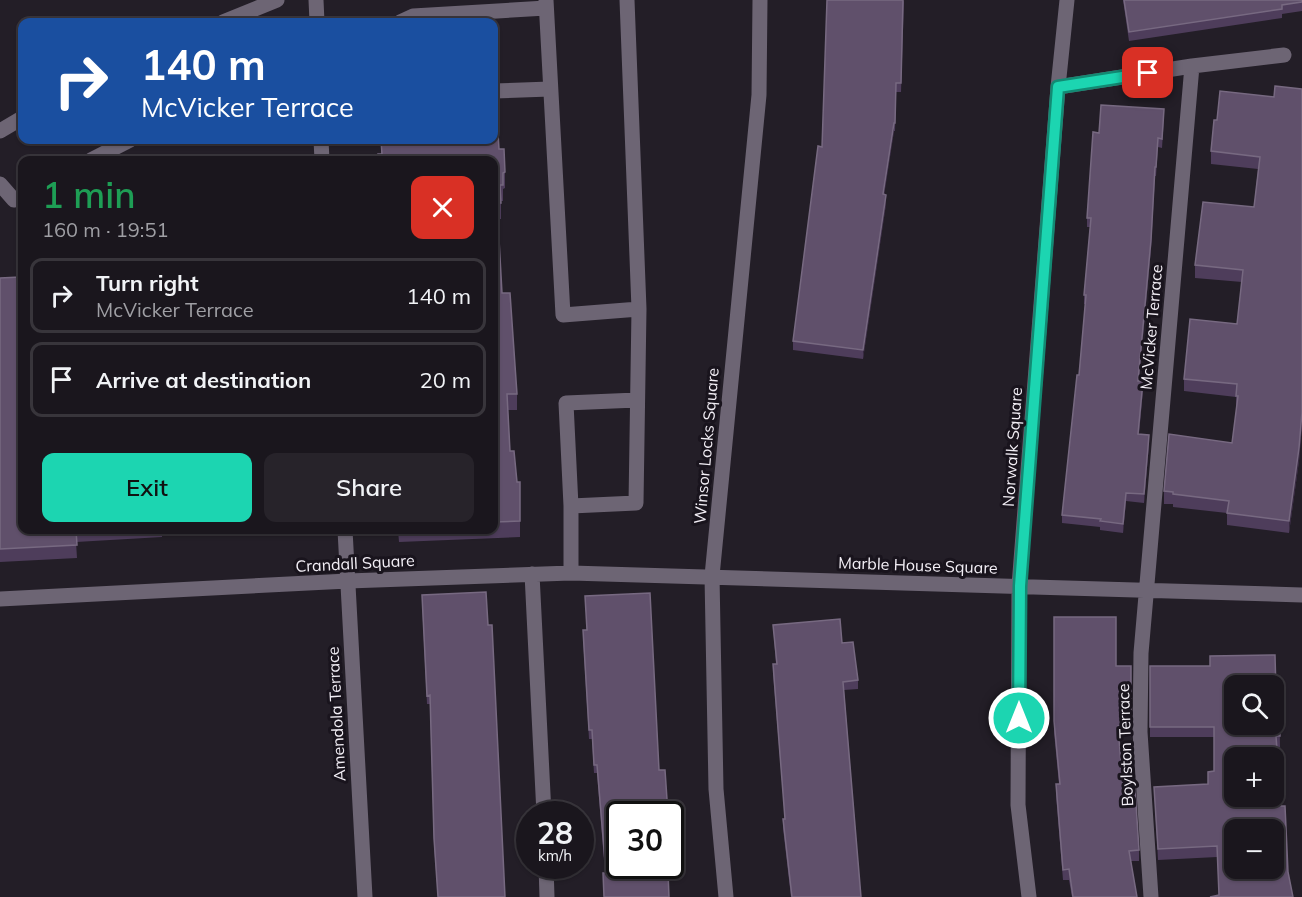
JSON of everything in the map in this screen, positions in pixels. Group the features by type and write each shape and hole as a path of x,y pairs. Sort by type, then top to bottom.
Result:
{"street":[{"path":"233,18 277,0"},
{"path":"316,0 317,18"},
{"path":"571,506 636,503 639,309 627,0"},
{"name":"Winsor Locks Square","path":"726,897 716,789 712,576 759,95 760,0"},
{"name":"Norwalk Square","path":"1029,897 1018,805 1020,586 1058,87 1067,0"},
{"path":"409,18 546,4 563,315 639,309"},
{"path":"1058,87 1192,66 1284,55"},
{"name":"McVicker Terrace","path":"1146,591 1192,66"},
{"path":"498,91 550,88"},
{"path":"0,131 18,120"},
{"path":"99,156 122,144"},
{"path":"0,184 14,200 18,198"},
{"path":"571,573 571,506 566,403 637,400"},
{"name":"Amendola Terrace","path":"345,534 365,897"},
{"path":"532,574 543,801"},
{"name":"Crandall Square","path":"0,599 532,574 712,576"},
{"name":"Marble House Square","path":"712,576 1302,595"},
{"name":"Boylston Terrace","path":"1146,591 1141,653 1140,732 1151,897"},
{"path":"546,879 547,897"}],"building":[{"path":"827,0 903,0 901,83 896,83 895,123 883,194 886,195 863,350 793,341 818,146 822,147"},
{"path":"1124,0 1302,0 1302,2 1282,5 1282,9 1129,32"},
{"path":"1275,86 1302,89 1302,412 1289,521 1227,513 1229,501 1164,491 1169,434 1232,443 1238,396 1236,396 1237,384 1184,379 1190,319 1237,324 1243,270 1195,265 1203,202 1254,207 1260,157 1211,151 1220,91 1274,97"},
{"path":"1101,105 1164,109 1162,139 1158,138 1155,167 1138,381 1143,381 1138,434 1149,435 1144,494 1126,493 1123,524 1062,515 1086,295 1084,295 1091,218 1087,218 1093,132 1099,133"},
{"path":"498,133 499,149 504,149 505,172 503,173 503,185 500,185 501,203 498,203 498,156 378,156 382,154 381,144 498,144"},
{"path":"498,221 502,293 510,293 517,394 507,394 510,451 514,451 517,482 520,482 520,521 498,522"},
{"path":"18,277 18,534 76,534 77,545 0,549 0,278"},
{"path":"486,592 488,625 492,625 505,897 438,897 430,695 427,696 422,595"},
{"path":"650,593 659,770 665,770 667,801 606,801 606,873 597,765 594,765 592,730 589,730 583,630 587,630 585,596"},
{"path":"1054,617 1116,617 1116,666 1131,666 1131,726 1118,726 1123,789 1135,788 1139,850 1129,851 1137,897 1073,897 1069,869 1063,870 1056,784 1060,784 1054,721"},
{"path":"840,619 842,643 853,642 858,680 843,682 861,897 792,897 783,819 785,819 773,664 777,664 773,625"},
{"path":"1275,655 1276,675 1224,675 1224,735 1280,736 1276,736 1277,747 1224,747 1224,807 1285,806 1288,872 1293,897 1210,897 1219,895 1217,846 1158,849 1154,787 1208,784 1208,772 1214,771 1214,727 1150,727 1150,666 1210,666 1210,656"},
{"path":"603,873 606,873 606,879 668,879 669,897 604,897"}],"route":[{"path":"1019,718 1020,586 1058,87 1148,73"}]}
